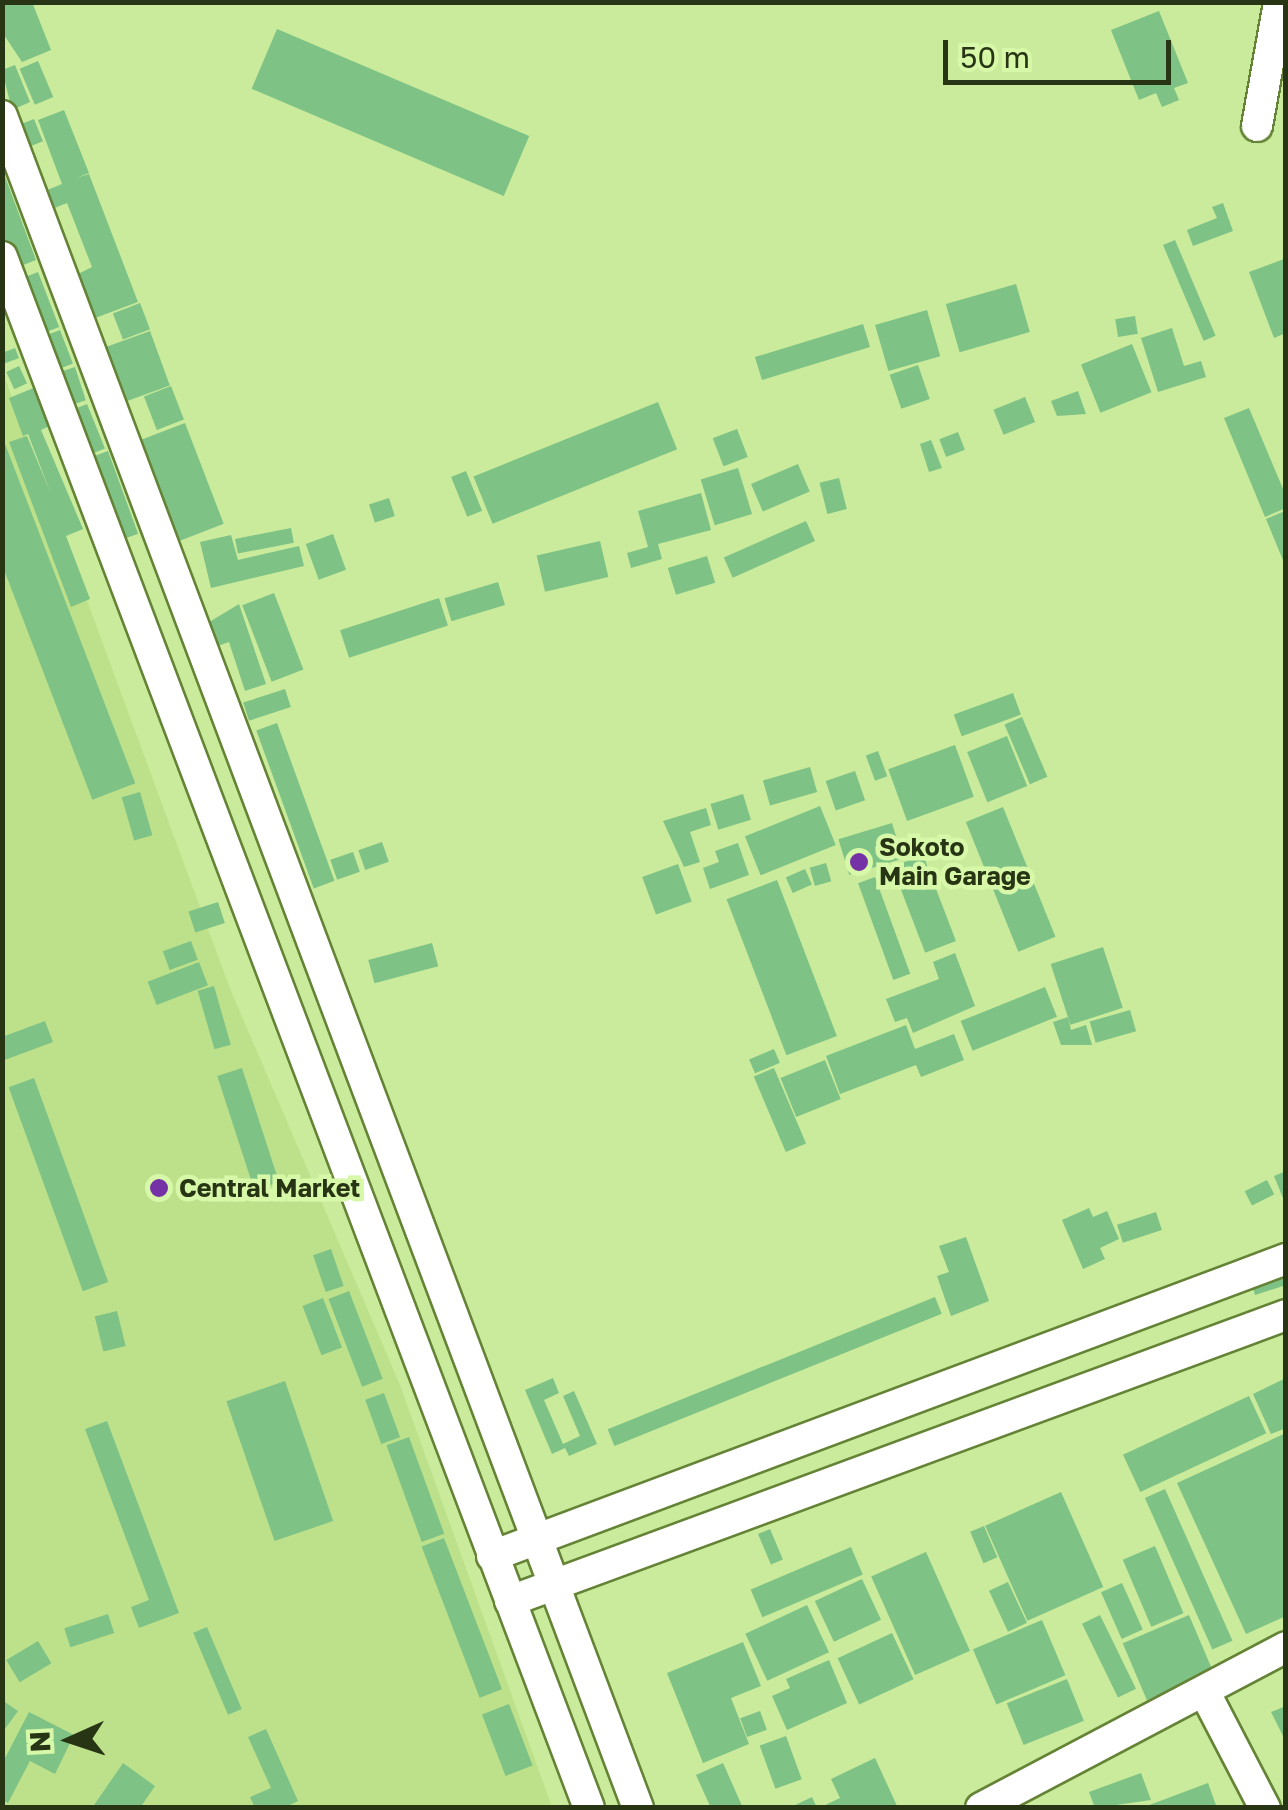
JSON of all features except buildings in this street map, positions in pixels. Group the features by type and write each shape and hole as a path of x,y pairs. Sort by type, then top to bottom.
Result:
{"street":[{"path":"1257,126 1279,2"},
{"path":"2,116 533,1540 638,1808"},
{"path":"2,256 589,1808"},
{"path":"492,1556 1286,1259"},
{"path":"510,1601 1286,1316"},
{"path":"981,1808 1286,1647"},
{"path":"1204,1691 1265,1808"}],"shaded area":[{"name":"Central Market","path":"2,370 231,991 400,1385 552,1807 3,1807"}],"place":[{"name":"Sokoto Main Garage","path":"859,862"},
{"name":"Central Market","path":"159,1188"}]}
